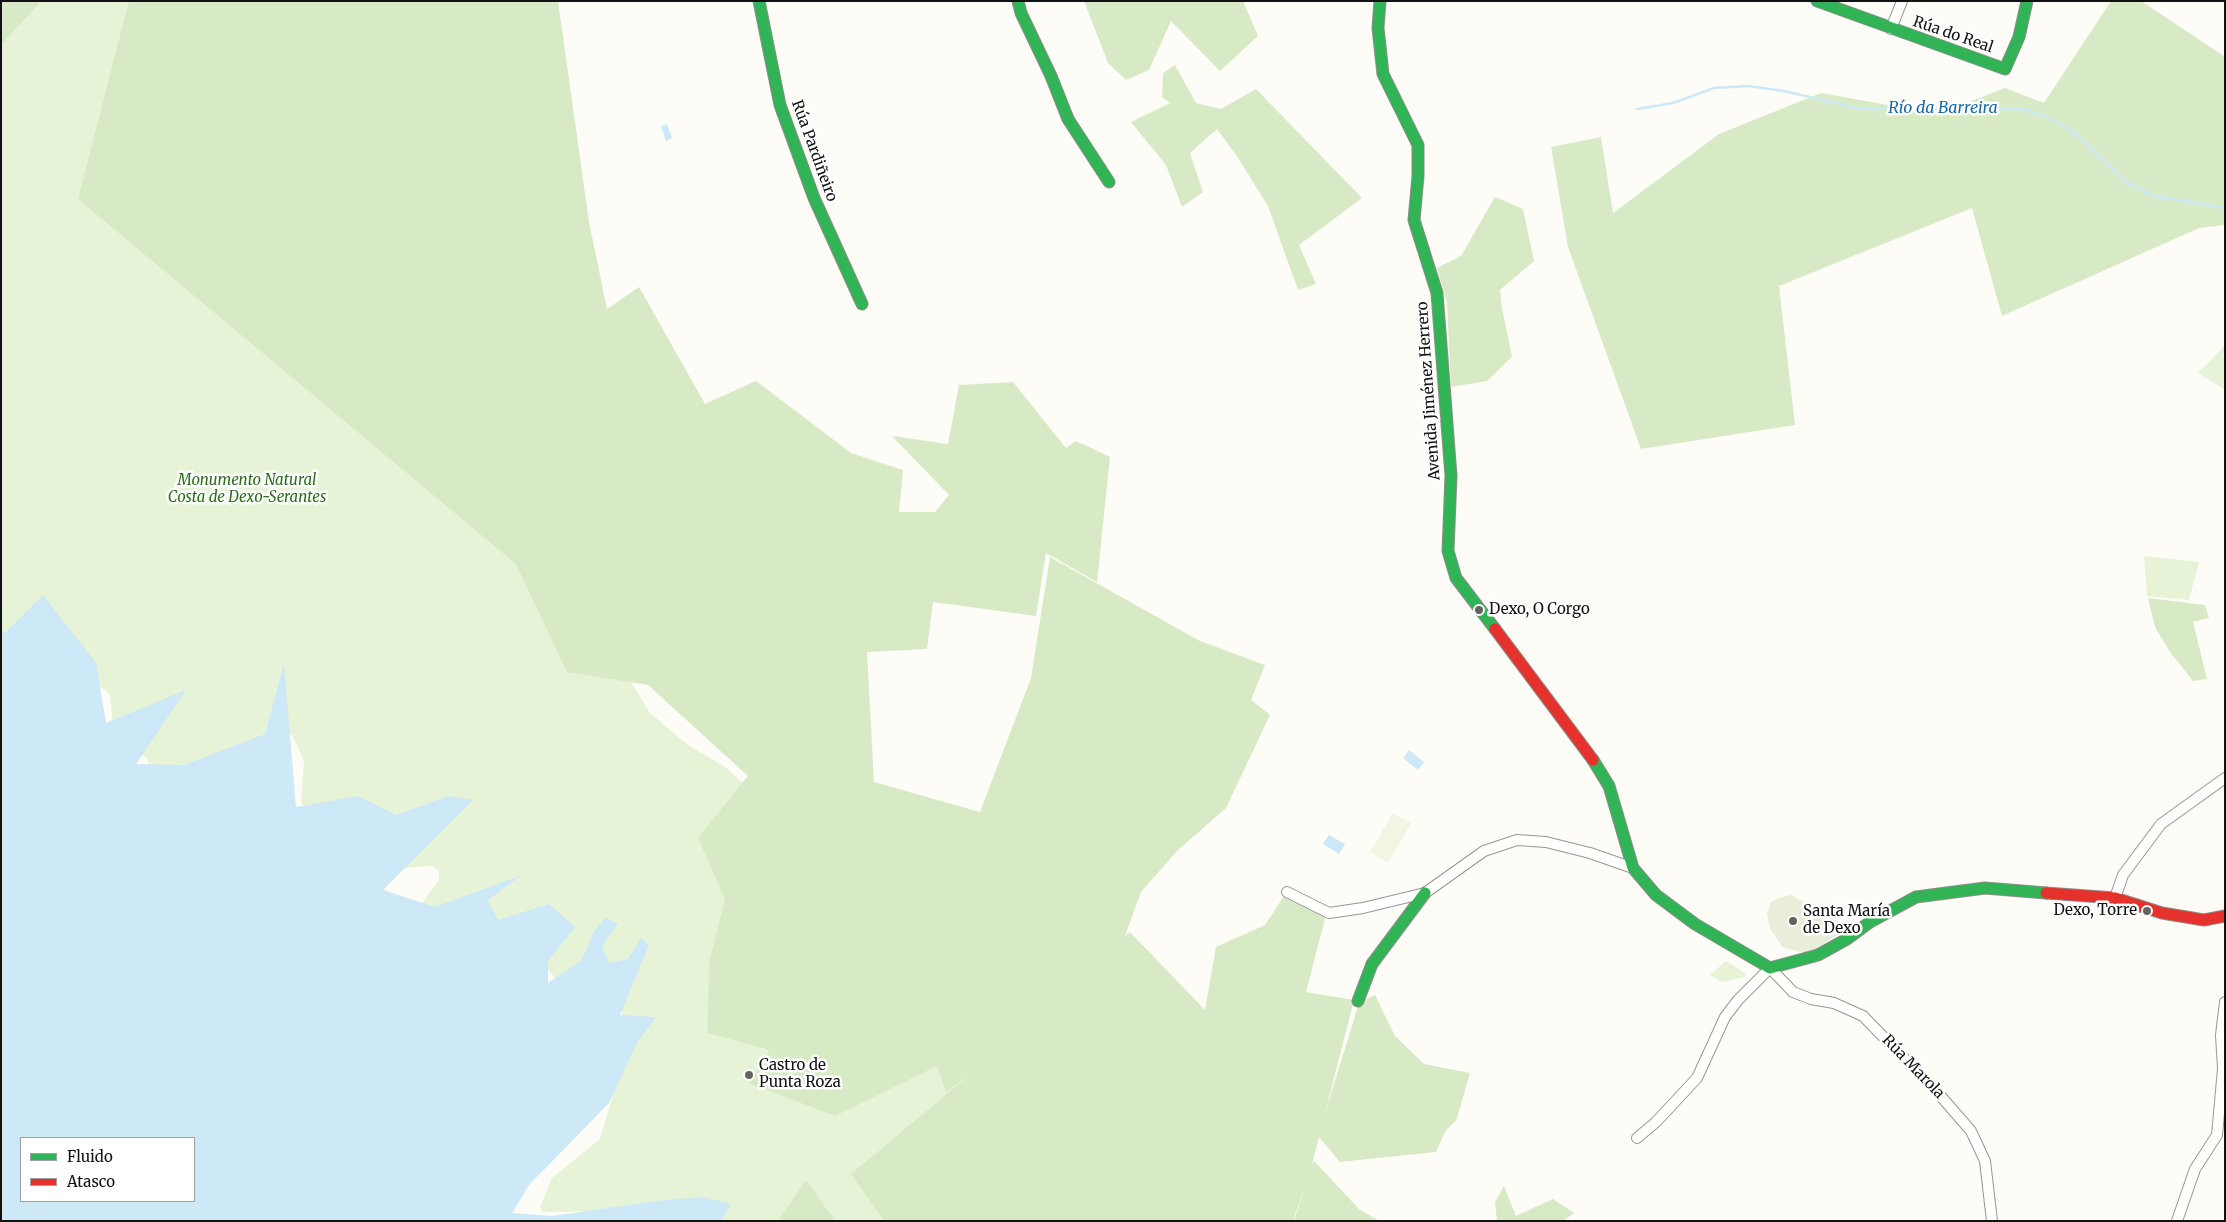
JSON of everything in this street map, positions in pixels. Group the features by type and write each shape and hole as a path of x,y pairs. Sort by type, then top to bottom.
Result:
{"street":[{"name":"Rúa Pardiñeiro","path":"759,1 780,105 814,198 862,304"},
{"path":"1018,1 1020,13 1051,76 1068,119 1109,182"},
{"name":"Avenida Jiménez Herrero","path":"1380,1 1378,28 1383,74 1418,145 1418,176 1414,220 1437,293 1451,476 1448,551 1456,578 1584,745 1609,786 1633,868 1656,896 1674,911 1770,968"},
{"name":"Rúa do Real","path":"1817,1 2005,69 2019,37 2027,1"},
{"name":"Rúa do Real","path":"1891,29 1902,1"},
{"path":"2115,898 2123,875 2161,824 2225,778"},
{"path":"1358,1001 1372,964 1425,893 1484,851 1517,840 1546,842 1590,853 1633,868"},
{"path":"1637,1138 1656,1122 1697,1078 1725,1018 1738,1000 1770,968 1818,955 1847,939 1870,922 1916,897 1985,888 2115,898 2162,913 2204,920 2225,916"},
{"path":"1287,892 1329,912 1354,910 1425,893"},
{"name":"Rúa Marola","path":"1770,968 1793,992 1811,1000 1834,1003 1863,1016 1938,1093 1971,1131 1985,1161 1992,1221"},
{"path":"2177,1221 2195,1169 2217,1135 2223,1083 2222,1035 2225,1002"}],"green space":[{"name":"Monumento Natural Costa de Dexo-Serantes","path":"1,1 211,1 650,713 688,745 725,767 767,805 1174,1221 691,1221 609,1211 542,1212 540,1207 552,1178 600,1139 618,1077 627,1026 619,1006 555,978 546,967 491,924 411,918 439,880 439,871 432,866 390,869 305,814 301,801 304,761 292,735 290,734 249,772 150,766 146,757 131,751 113,725 110,696 107,691 1,635"},
{"path":"1,1 41,1 1,45"},
{"path":"129,1 558,1 589,222 607,309 639,287 705,404 756,381 851,453 903,470 899,512 935,512 949,495 892,436 948,444 959,385 1013,382 1066,448 1076,441 1110,457 1097,582 1046,553 1036,616 933,602 927,649 867,652 874,782 980,812 1031,678 1050,557 1200,641 1265,665 1251,700 1270,715 1226,808 1178,850 1141,892 1125,936 1130,932 1205,1010 1216,947 1265,925 1284,896 1326,915 1306,992 1354,1000 1325,1113 1359,1003 1375,995 1395,1036 1424,1064 1470,1073 1456,1121 1446,1130 1436,1152 1340,1162 1319,1137 1312,1165 1314,1161 1360,1210 1380,1221 1294,1221 1308,1178 1293,1221 884,1221 851,1174 972,1073 946,1092 937,1066 835,1116 749,1083 770,1050 707,1033 710,959 725,899 698,838 748,776 648,685 567,672 516,564 78,199"},
{"path":"1084,1 1243,1 1258,36 1220,71 1171,21 1149,70 1126,80 1108,63"},
{"path":"2111,1 2141,1 2225,57 2225,225 2199,228 2002,316 1972,208 1779,286 1795,425 1641,449 1568,247 1551,147 1601,137 1613,213 1719,134 1821,93 1938,114 2005,88 2044,103"},
{"path":"1175,65 1196,103 1221,109 1256,89 1362,198 1299,245 1316,284 1298,290 1268,206 1217,129 1190,153 1203,192 1182,207 1166,165 1131,122 1170,103 1162,97 1163,73"},
{"path":"1495,197 1523,209 1534,261 1500,290 1512,357 1487,381 1451,387 1447,303 1437,268 1461,256"},
{"path":"2225,345 2225,390 2198,373"},
{"path":"2144,556 2199,562 2189,600 2147,596"},
{"path":"2148,598 2205,605 2209,618 2193,622 2207,679 2193,681 2170,652 2155,627"},
{"path":"1393,813 1411,823 1388,863 1370,852"},
{"path":"1791,895 1849,927 1808,954 1782,947 1770,928 1767,914 1771,902"},
{"path":"1726,961 1745,973 1745,977 1722,982 1710,975"},
{"path":"806,1180 825,1207 836,1221 778,1221"},
{"path":"1504,1186 1516,1216 1553,1199 1574,1213 1563,1221 1497,1221 1495,1202"}],"water":[{"path":"667,124 672,138 666,141 661,126"},
{"path":"43,595 96,663 106,723 186,690 136,764 184,765 265,734 284,664 296,807 358,796 396,815 449,796 473,800 383,890 435,907 522,875 488,900 498,920 549,904 575,927 548,961 548,983 582,960 593,933 605,918 618,924 602,946 609,963 628,959 641,938 649,945 620,1015 656,1017 637,1043 609,1103 529,1185 512,1213 552,1216 664,1200 703,1197 731,1204 721,1221 1,1221 1,632 6,632"},
{"path":"1409,750 1424,762 1418,770 1403,758"},
{"path":"1329,835 1345,844 1339,854 1323,844"}],"waterway":[{"name":"Río da Barreira","path":"1637,109 1673,103 1714,88 1749,86 1784,91 1857,108 2021,109 2045,116 2072,131 2127,183 2154,196 2225,208"}],"traffic: fast":[{"path":"759,1 780,105 814,198 862,304"},
{"path":"1018,1 1021,13 1051,76 1068,119 1109,182"},
{"path":"1380,1 1378,28 1383,74 1418,145 1418,176 1414,220 1437,293 1451,476 1448,551 1456,578 1495,629"},
{"path":"1817,1 2005,69 2019,37 2027,1"},
{"path":"1593,760 1609,786 1633,868 1656,895 1695,924 1770,968 1818,955 1847,939 1870,922 1916,897 1985,888 2046,893"},
{"path":"1358,1001 1372,964 1425,893"}],"traffic: jam":[{"path":"1495,629 1593,760"},
{"path":"2046,893 2115,898 2162,913 2204,920 2225,916"}],"place":[{"name":"Dexo, O Corgo","path":"1479,610"},
{"name":"Dexo, Torre","path":"2147,911"},
{"name":"Santa María de Dexo","path":"1793,921"},
{"name":"Castro de Punta Roza","path":"749,1075"}]}
